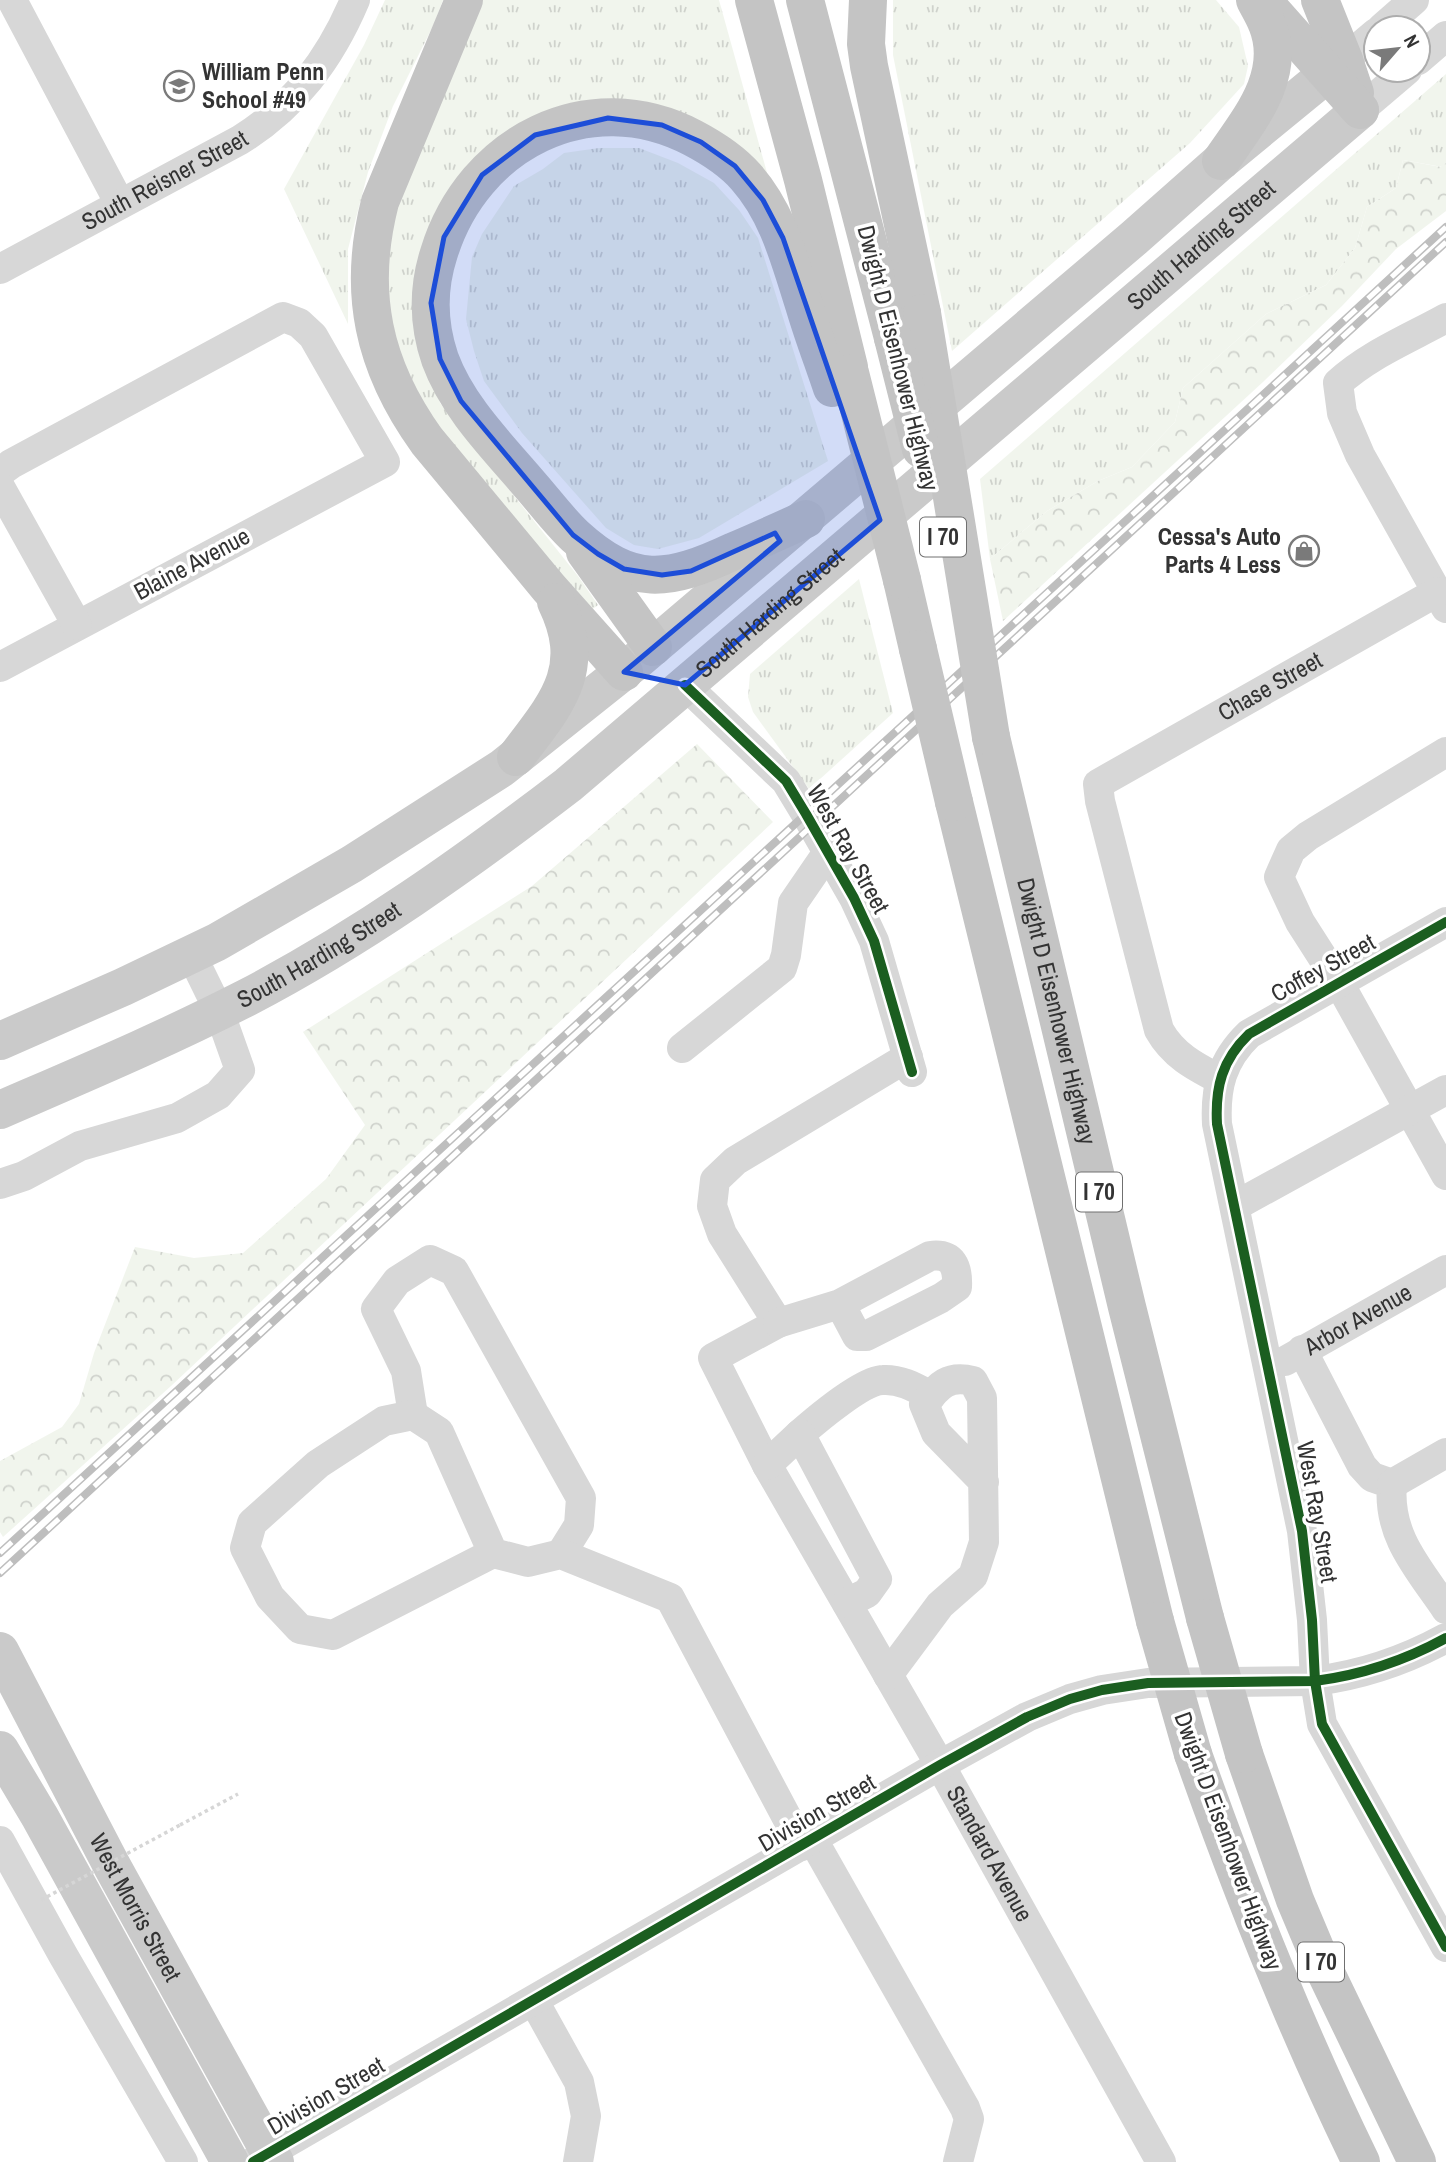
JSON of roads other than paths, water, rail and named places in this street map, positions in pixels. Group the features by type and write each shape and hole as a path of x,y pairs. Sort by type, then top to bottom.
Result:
{"highway":[{"path":"464,0 380,202 370,250 369,285 373,323 388,376 410,419 441,460 624,672"},
{"name":"Dwight D Eisenhower Highway","path":"754,0 799,167 841,380 901,580 1155,1622 1193,1754 1226,1846 1279,1980 1361,2162"},
{"name":"Dwight D Eisenhower Highway","path":"805,0 893,338 1127,1307 1205,1618 1269,1830 1320,1958 1359,2046 1417,2162"},
{"path":"868,0 866,44 869,66 922,313 994,751"},
{"path":"1221,160 1259,106 1270,78 1272,58 1268,26 1255,0"},
{"path":"1262,0 1336,66"},
{"path":"1320,0 1336,66 1360,110"},
{"path":"653,647 573,535 461,401 440,359 430,303 434,274 453,217 470,189 504,155 525,141 551,129 582,121 629,119 662,125 701,142 735,166 758,192 778,227 841,380"},
{"path":"573,535 624,569 662,575 701,567 806,519"},
{"path":"516,757 557,702 566,684 570,666 570,644 565,621 549,587"}],"main road":[{"name":"South Harding Street","path":"0,1041 217,942 352,864 516,757 624,672 806,519 1221,160 1336,66"},
{"name":"South Harding Street","path":"0,1110 219,1011 333,949 449,874 568,785 1360,110"},
{"name":"West Ray Street","path":"653,647 685,685"},
{"path":"624,672 685,685"},
{"name":"West Morris Street","path":"0,1651 266,2159"},
{"name":"West Morris Street","path":"0,1750 40,1817 230,2162"}],"street":[{"path":"12,0 120,204"},
{"name":"South Reisner Street","path":"0,270 240,140 285,106 305,86 328,56 355,0"},
{"path":"1398,14 1415,0"},
{"path":"1432,48 1446,36"},
{"name":"South Harding Street","path":"1336,66 1362,45"},
{"name":"South Harding Street","path":"1360,110 1390,84"},
{"name":"Blaine Avenue","path":"0,472 283,317 299,323 313,336 385,462 0,667"},
{"path":"1442,600 1360,455 1342,413 1338,383 1368,361 1446,318"},
{"path":"0,487 77,625"},
{"name":"Chase Street","path":"1224,1069 1190,1064 1177,1053 1159,1030 1097,789 1098,784 1442,600"},
{"name":"West Ray Street","path":"685,685 786,781 854,898 874,941 910,1065 735,1161 715,1180 712,1206 722,1234 778,1323"},
{"path":"1446,752 1308,836 1291,850 1279,877 1300,922 1339,983 1446,1175"},
{"path":"682,1048 782,968 793,903 828,852"},
{"name":"Coffey Street","path":"1224,1069 1249,1034 1446,922"},
{"path":"0,1184 24,1176 80,1146 177,1118 218,1095 240,1070 219,1011 191,954"},
{"name":"West Ray Street","path":"1224,1069 1216,1107 1217,1124 1306,1550 1315,1681 1322,1724 1446,1947"},
{"path":"1235,1206 1446,1090"},
{"path":"413,1415 406,1371 376,1309 397,1282 430,1260 454,1270 580,1498 579,1525 562,1554"},
{"name":"Arbor Avenue","path":"1269,1370 1446,1270"},
{"path":"778,1323 840,1304"},
{"name":"Standard Avenue","path":"778,1323 713,1359 767,1465 940,1765 1161,2162"},
{"path":"1303,1350 1362,1466 1372,1477 1392,1485"},
{"path":"888,1675 940,1605 973,1576 984,1542 984,1482 982,1398 973,1381 960,1378 940,1384 924,1404 936,1433 984,1482"},
{"path":"767,1465 841,1400 881,1379 907,1384 931,1396"},
{"path":"493,1553 439,1432 413,1415 384,1421 318,1464 252,1523 245,1548 270,1597 300,1629 333,1635 493,1553 528,1562 562,1554 670,1598 807,1843 945,2073 969,2119 958,2162"},
{"path":"800,1434 877,1579 867,1593 846,1603"},
{"path":"1392,1485 1446,1453"},
{"path":"1392,1485 1391,1507 1396,1532 1446,1609"},
{"name":"Division Street","path":"266,2159 940,1765 1027,1717 1070,1699 1102,1690 1148,1684 1315,1681 1344,1677 1384,1667 1446,1638"},
{"path":"0,1841 183,2162"},
{"path":"534,2001 579,2082 586,2116 578,2162"}],"railway":[{"path":"0,1553 1446,227"},
{"path":"0,1573 1446,242"}],"place":[{"name":"William Penn School #49","path":"179,86"},
{"name":"Cessa's Auto Parts 4 Less","path":"1304,551"}]}
